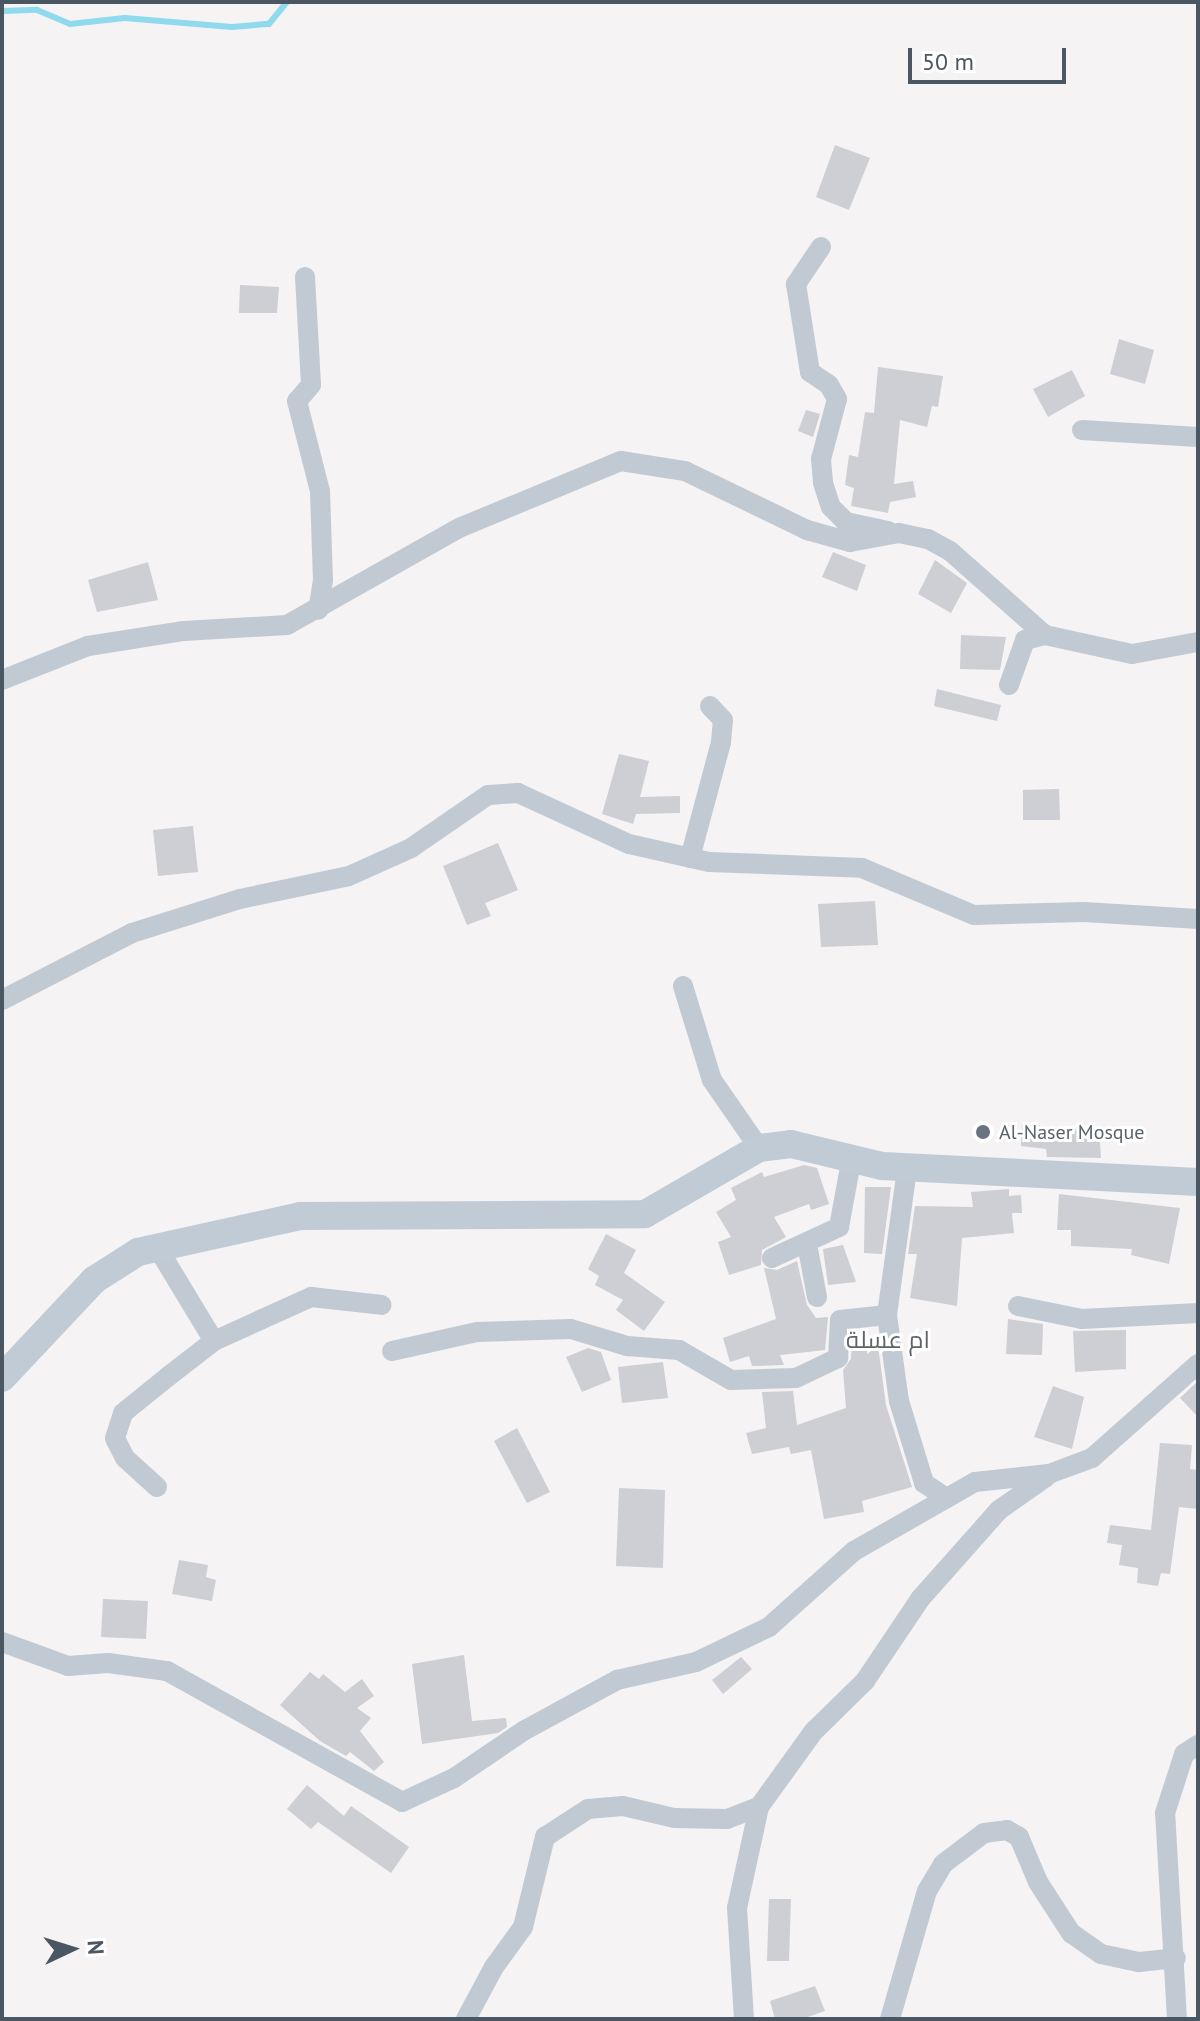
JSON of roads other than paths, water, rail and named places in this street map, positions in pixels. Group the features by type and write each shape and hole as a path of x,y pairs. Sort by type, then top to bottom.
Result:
{"street":[{"path":"821,247 796,284 810,372 829,385 837,399 821,459 823,483 831,507 846,522 928,539 950,551 1045,635"},
{"path":"305,277 311,385 297,401 320,491 323,580 318,610"},
{"path":"1082,430 1198,437"},
{"path":"2,680 88,646 184,631 287,625 459,528 621,461 685,471 807,530 850,542 899,533"},
{"path":"1009,685 1025,640 1045,635 1132,654 1198,642"},
{"path":"690,858 721,742 723,720 710,706"},
{"path":"2,1000 132,933 240,899 349,876 411,848 488,795 518,793 629,844 690,858 862,868 974,915 1084,912 1198,919"},
{"path":"683,986 712,1080 759,1148"},
{"path":"2,1378 94,1280 138,1252 300,1216 645,1214 759,1148 791,1144 907,1169 1198,1182"},
{"path":"772,1258 839,1227 852,1156"},
{"path":"907,1169 887,1315 899,1401 924,1483 946,1498"},
{"path":"807,1244 817,1297"},
{"path":"157,1247 214,1341"},
{"path":"157,1487 125,1458 115,1438 123,1413 214,1341 311,1297 382,1305"},
{"path":"1018,1306 1082,1319 1198,1313"},
{"path":"392,1351 477,1332 571,1329 627,1346 679,1350 731,1380 796,1378 838,1358 840,1320 887,1315"},
{"path":"2,1642 68,1666 108,1663 167,1671 402,1802 454,1778 525,1730 617,1680 696,1662 769,1627 854,1551 975,1482 1049,1474 1092,1458 1198,1364"},
{"path":"744,2019 737,1908 759,1807 813,1732 865,1681 920,1599 999,1510 1049,1474"},
{"path":"1177,2019 1176,1958 1165,1813 1184,1754 1198,1745"},
{"path":"466,2019 494,1967 523,1927 545,1837 588,1809 623,1806 674,1818 727,1819 759,1807"},
{"path":"890,2019 927,1891 943,1864 984,1833 1007,1830 1019,1837 1038,1882 1071,1933 1101,1954 1139,1962 1176,1958"}],"waterway":[{"path":"2,11 37,10 70,24 125,18 232,27 269,24 287,2"}],"place":[{"name":"Al-Naser Mosque","path":"983,1132"}],"district":[{"name":"ام عسلة","path":"888,1340"}]}
